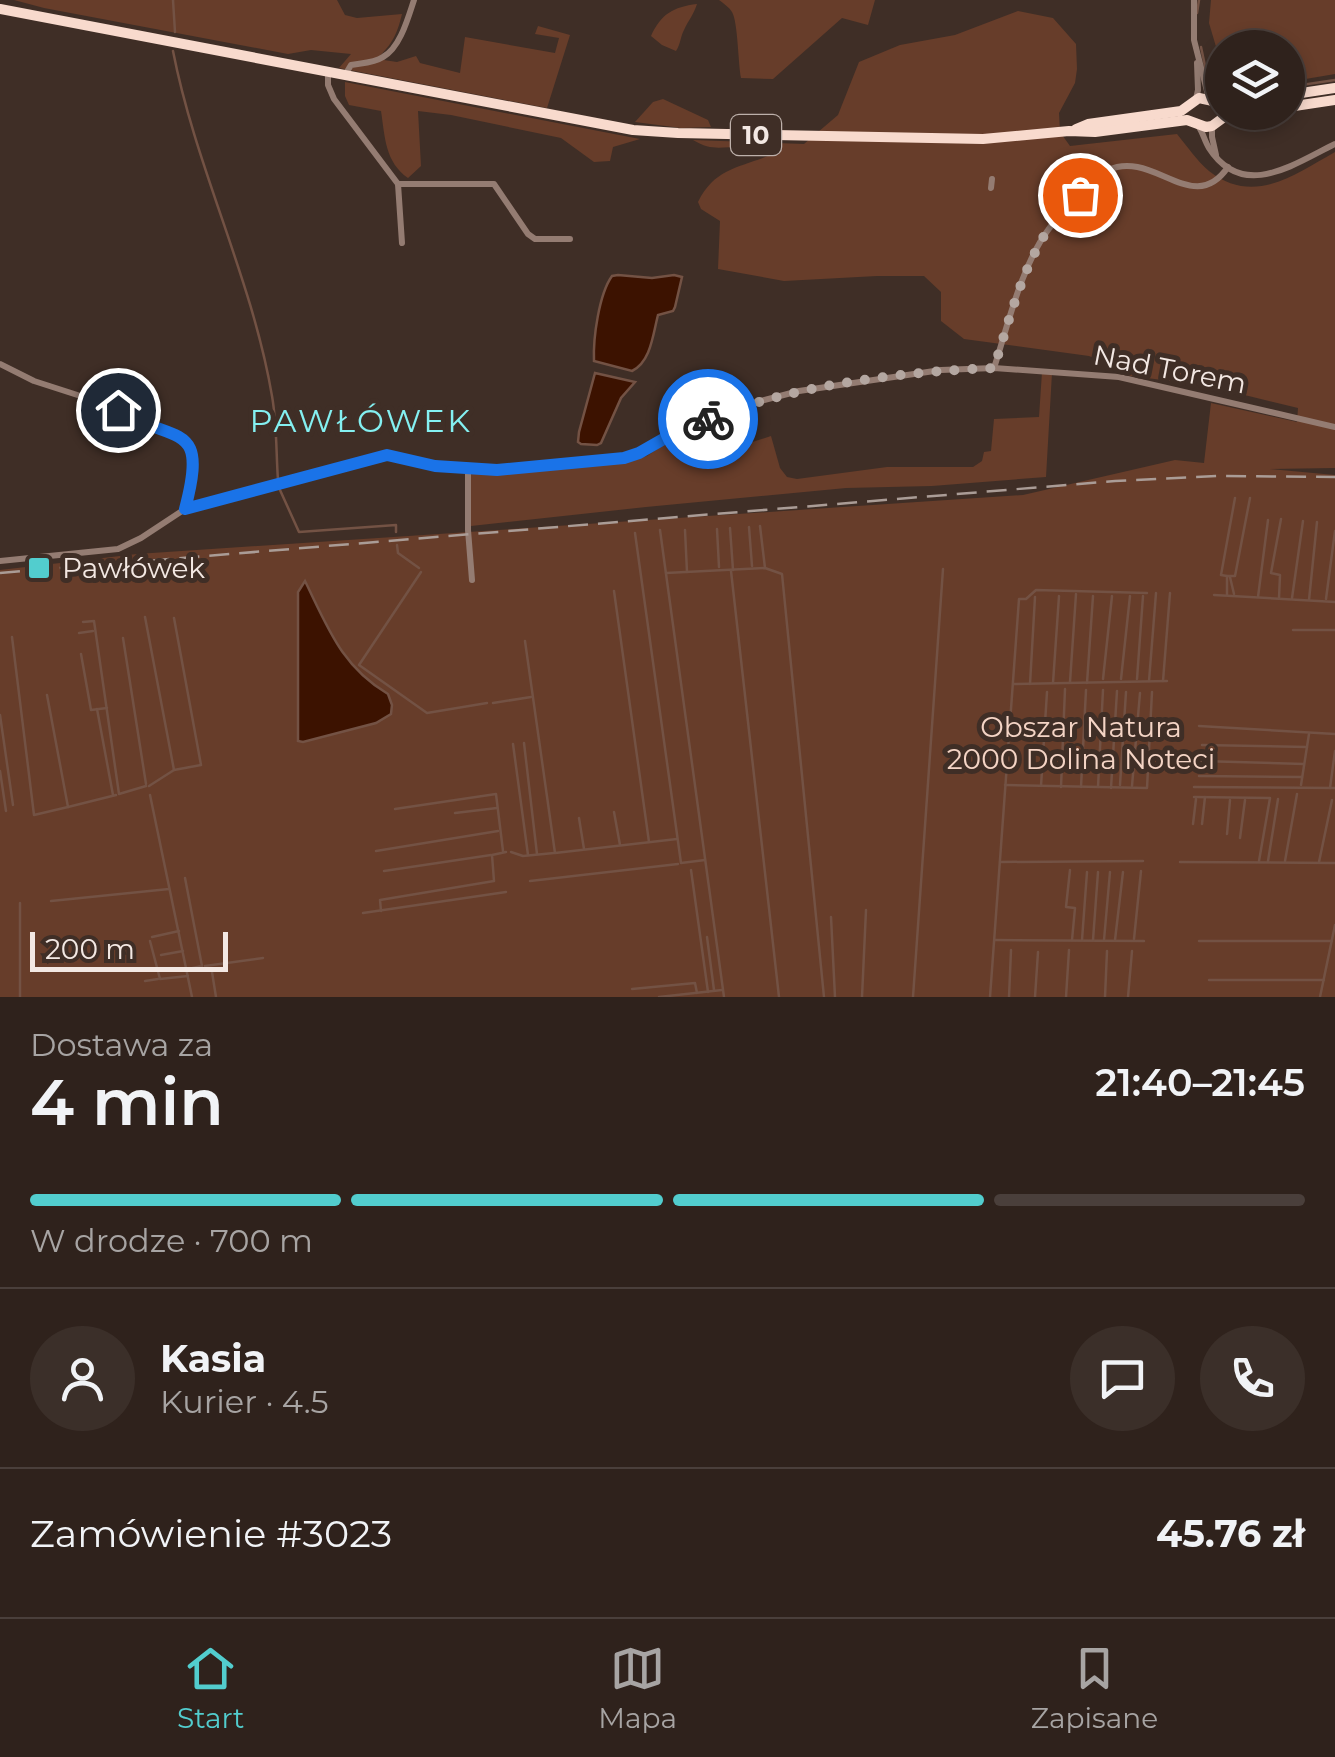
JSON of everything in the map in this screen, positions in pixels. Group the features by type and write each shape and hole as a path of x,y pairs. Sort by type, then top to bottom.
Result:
{"highway":[{"name":"10","path":"0,9 569,119 650,131 944,139 1095,132 1180,120 1205,123"},
{"path":"1305,92 1335,88"},
{"path":"1305,104 1335,100"},
{"name":"10","path":"1069,131 1205,102"},
{"path":"1191,103 1196,123"}],"street":[{"path":"345,75 351,65 380,60 390,52 414,0"},
{"path":"1191,103 1198,90 1194,0"},
{"path":"1197,57 1205,77"},
{"path":"328,72 334,99 398,184 402,244"},
{"path":"1196,123 1216,156 1248,176 1266,175 1292,166 1335,144"},
{"path":"1214,130 1216,156"},
{"path":"994,368 1020,289 1045,233 1098,176 1115,168 1134,166 1199,188 1214,183 1228,167"},
{"path":"398,184 494,184 528,234 535,239 570,239"},
{"path":"0,364 183,439 194,467 185,509"},
{"name":"Nad Torem","path":"0,561 118,549 185,509 387,455 435,466 497,470 624,458 738,408 800,391 940,370 994,368 1141,380 1335,427"},
{"path":"468,468 472,580"}],"green space":[{"path":"14,0 337,0 345,15 357,18 402,14 393,39 377,59 397,62 416,56 420,63 460,73 465,37 555,53 559,38 535,34 538,26 570,35 547,108 339,68 351,54 311,50 288,54"},
{"path":"719,0 875,0 868,25 842,18 773,79 741,78 734,17"},
{"path":"1211,0 1335,0 1335,74 1305,79 1305,30 1211,30"},
{"path":"697,4 676,51 651,36 669,13"},
{"name":"Obszar Natura 2000 Dolina Noteci","path":"1018,11 1053,18 1076,44 1075,83 1059,113 1060,132 1070,146 1177,134 1209,171 1242,186 1274,183 1335,152 1335,468 1270,469 1335,475 1335,997 0,997 0,570 137,554 1023,495 1175,460 1204,463 1211,403 1297,422 1298,408 1208,386 1124,375 1116,367 1089,356 964,339 941,321 941,292 924,276 784,281 718,269 720,221 701,209 698,202 722,175 775,153 742,146 708,147 693,140 804,144 838,115 859,62 900,45 955,35"},
{"path":"345,82 640,139 613,147 610,161 594,162 561,138 418,111 421,166 408,178 390,157 381,111 349,105"},
{"path":"663,99 708,120 711,127 635,122 653,102"},
{"path":"1042,372 1052,373 1046,477 846,488 471,526 471,470 624,463 647,456 693,429 700,459 771,436 780,468 787,477 797,479 887,467 973,467 982,461 984,452 991,451 994,419 1039,417"}],"shaded area":[{"path":"612,276 682,277 673,311 658,315 647,354 632,371 594,361 600,305 607,284"},
{"path":"595,373 635,382 621,398 601,443 581,444 579,432"},
{"path":"305,581 338,645 359,672 388,694 392,705 391,714 376,723 303,742 298,741 298,592"}],"waterway":[{"path":"173,0 175,32"},
{"path":"1197,13 1199,0"},
{"path":"1201,47 1205,66"},
{"path":"173,51 195,138 263,352 274,407 278,480"},
{"path":"1305,84 1335,80"},
{"path":"280,490 299,532 396,525 396,532"},
{"path":"1227,595 1227,576 1221,575 1235,498"},
{"path":"1227,576 1235,576 1250,498"},
{"path":"1279,598 1280,575 1271,573 1281,519"},
{"path":"1258,597 1268,520"},
{"path":"1292,598 1303,521"},
{"path":"1309,600 1317,522"},
{"path":"760,526 765,568"},
{"path":"749,527 752,566"},
{"path":"730,528 733,570"},
{"path":"717,529 719,567"},
{"path":"660,530 724,997"},
{"path":"685,530 687,572"},
{"path":"1326,599 1335,531"},
{"path":"635,533 681,863 705,860"},
{"path":"397,545 398,553 419,568"},
{"path":"666,573 765,568 782,574 824,997"},
{"path":"913,997 943,569"},
{"path":"731,571 779,997"},
{"path":"421,572 359,665 427,713 487,703"},
{"path":"1230,577 1234,594"},
{"path":"990,997 1019,599 1026,599 1036,590 1147,593"},
{"path":"614,591 649,842"},
{"path":"1149,681 1156,593"},
{"path":"1163,681 1170,593"},
{"path":"1070,682 1076,594"},
{"path":"1214,595 1335,602"},
{"path":"1053,683 1059,596"},
{"path":"1087,683 1093,596"},
{"path":"1103,679 1112,596"},
{"path":"1121,679 1130,596"},
{"path":"1137,679 1143,596"},
{"path":"1030,684 1035,597"},
{"path":"145,617 174,770 149,786"},
{"path":"174,618 201,765 174,770"},
{"path":"83,622 94,621 119,794 146,786"},
{"path":"1293,630 1335,630"},
{"path":"79,633 93,631"},
{"path":"12,637 34,815 68,807"},
{"path":"123,638 146,784"},
{"path":"525,641 555,853 677,839"},
{"path":"81,654 91,710 107,708"},
{"path":"1013,684 1167,681"},
{"path":"1061,787 1065,689"},
{"path":"1081,787 1086,690"},
{"path":"1098,787 1103,690"},
{"path":"1111,788 1117,691"},
{"path":"1041,786 1047,692"},
{"path":"1120,785 1126,692"},
{"path":"1005,785 1147,788 1152,692"},
{"path":"1132,786 1140,693"},
{"path":"47,695 68,807 116,795"},
{"path":"493,703 531,697"},
{"path":"97,709 113,795"},
{"path":"0,715 13,805"},
{"path":"1199,726 1335,734"},
{"path":"1301,785 1309,734"},
{"path":"524,743 537,854"},
{"path":"513,744 528,855"},
{"path":"1202,745 1307,747"},
{"path":"1330,788 1335,751"},
{"path":"1201,761 1304,764"},
{"path":"0,771 6,811"},
{"path":"1199,776 1302,777"},
{"path":"1194,787 1335,788"},
{"path":"395,809 496,794 503,851"},
{"path":"1285,861 1297,794"},
{"path":"150,795 192,997"},
{"path":"1194,797 1270,798 1259,861"},
{"path":"1202,824 1205,797"},
{"path":"1193,824 1196,799"},
{"path":"1268,861 1278,799"},
{"path":"1227,834 1230,800"},
{"path":"1240,838 1245,800"},
{"path":"1319,862 1332,800"},
{"path":"455,813 497,808"},
{"path":"614,812 620,845"},
{"path":"579,818 584,849"},
{"path":"376,851 498,831"},
{"path":"381,911 380,900 494,881 492,855 506,852"},
{"path":"511,852 523,856 554,853"},
{"path":"384,871 491,855"},
{"path":"1000,862 1143,861"},
{"path":"1180,862 1335,863"},
{"path":"530,881 678,864"},
{"path":"691,870 708,992"},
{"path":"1070,870 1066,907 1075,908 1072,940"},
{"path":"1134,939 1141,871"},
{"path":"1082,940 1087,872"},
{"path":"1093,940 1098,872"},
{"path":"1104,940 1110,872"},
{"path":"1115,940 1123,872"},
{"path":"185,878 202,966 188,969"},
{"path":"51,901 169,889"},
{"path":"363,913 506,892"},
{"path":"20,903 20,997"},
{"path":"862,997 866,910"},
{"path":"831,917 835,997"},
{"path":"1320,997 1335,925"},
{"path":"152,937 179,931"},
{"path":"707,937 714,990"},
{"path":"995,940 1144,941"},
{"path":"150,941 160,979 188,976"},
{"path":"1199,941 1332,941"},
{"path":"1009,997 1011,950"},
{"path":"1066,997 1069,950"},
{"path":"161,955 183,951"},
{"path":"1105,997 1107,951"},
{"path":"1128,997 1132,951"},
{"path":"1035,997 1038,952"},
{"path":"205,966 263,958"},
{"path":"212,972 216,997"},
{"path":"145,981 158,979"},
{"path":"1209,980 1324,980"},
{"path":"632,989 695,983 697,993"},
{"path":"659,997 722,990"}],"railway":[{"path":"0,573 1115,481 1218,476 1335,477"}],"way so far":[{"path":"708,419 800,391 940,370 994,368 1014,306 1045,233 1080,195"}],"place":[{"name":"Pawłówek","path":"39,568"}],"district":[{"name":"PAWŁÓWEK","path":"361,421"}],"route":[{"path":"118,410 174,433 189,447 194,477 185,509 387,455 435,466 497,470 624,458 708,419"}]}
